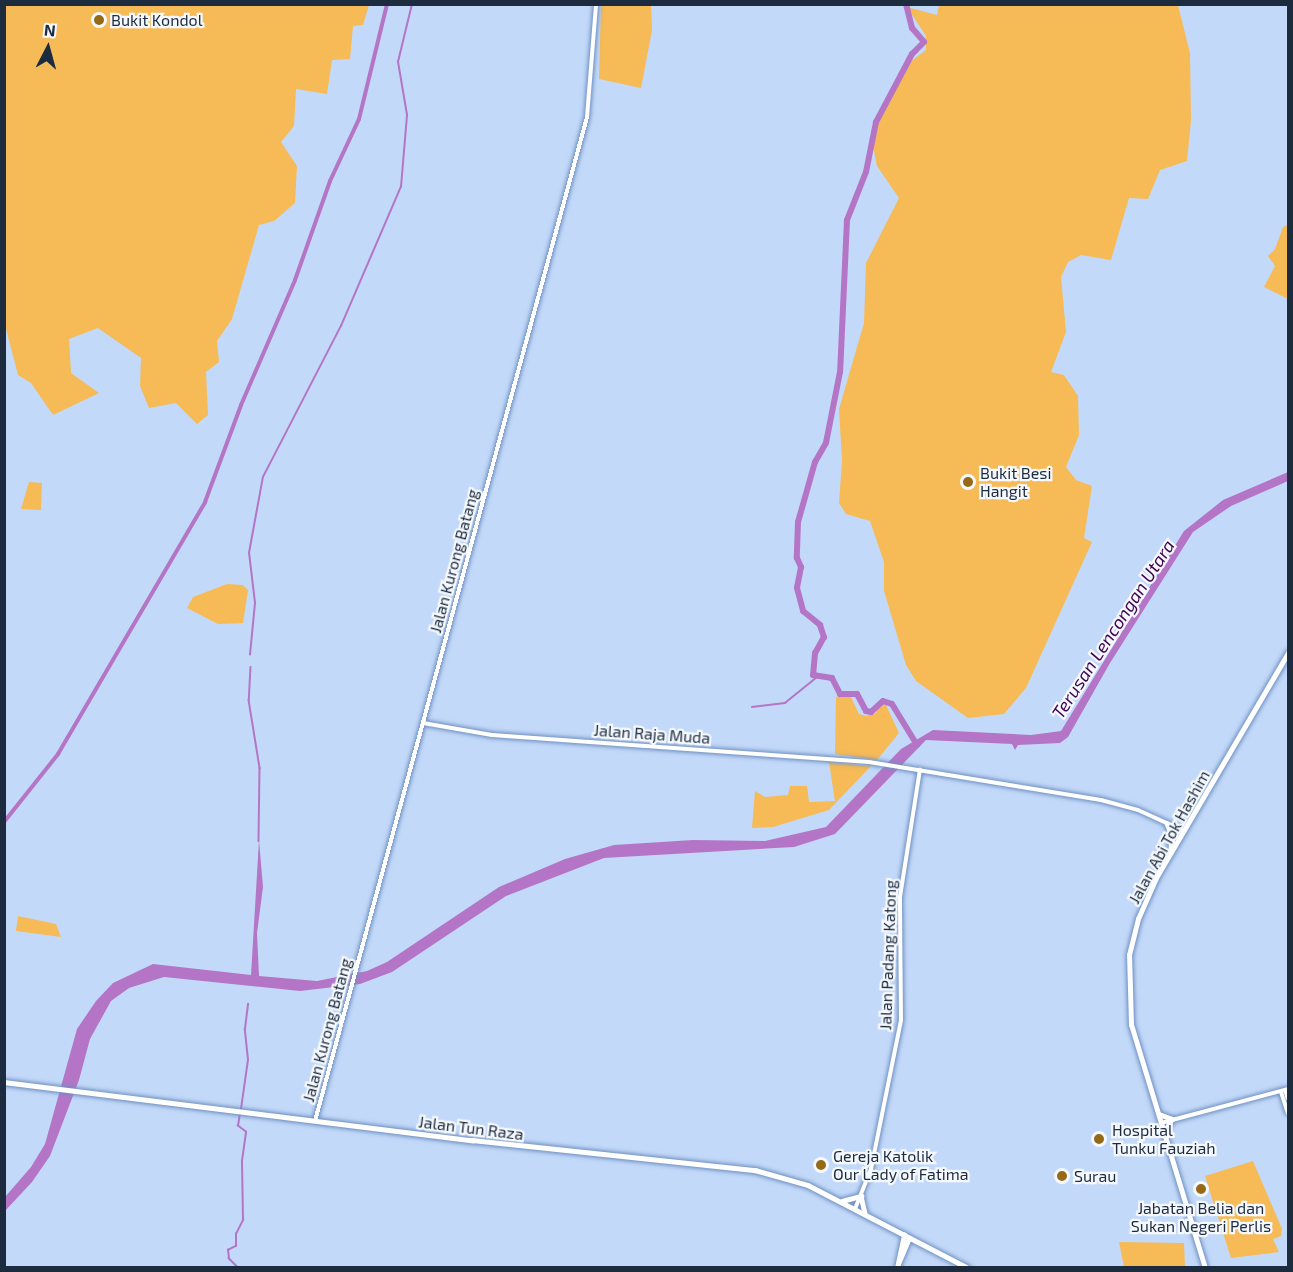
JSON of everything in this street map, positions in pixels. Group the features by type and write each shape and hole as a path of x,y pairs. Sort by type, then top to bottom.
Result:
{"main road":[{"name":"Jalan Abi Tok Hashim","path":"1205,1268 1130,1020 1128,966 1138,919 1171,852 1288,654"},
{"path":"1167,824 1172,836 1171,852"},
{"name":"Jalan Tun Raza","path":"4,1082 245,1113 755,1170 808,1185 968,1268"},
{"path":"1159,1118 1172,1119 1164,1134"},
{"path":"839,1201 861,1196 865,1214"},
{"path":"897,1266 907,1236"}],"street":[{"name":"Jalan Kurong Batang","path":"315,1121 587,117 596,4"},
{"name":"Jalan Raja Muda","path":"423,723 492,735 881,764 1101,800 1184,831"},
{"name":"Jalan Padang Katong","path":"855,1209 871,1169 901,1020 900,897 920,770"},
{"path":"1159,1118 1172,1119 1285,1090"},
{"path":"1285,1090 1288,1099"},
{"path":"1285,1090 1288,1113"}],"shaded area":[{"path":"4,5 369,5 363,25 353,26 350,59 332,60 327,94 296,89 294,126 281,142 297,166 295,203 274,221 259,225 232,319 217,341 219,362 206,372 208,415 197,424 176,403 149,408 140,386 141,358 98,328 69,339 71,373 99,393 53,415 31,383 18,375 4,321"},
{"path":"601,5 651,5 652,30 641,88 599,79"},
{"path":"939,5 1178,5 1190,53 1191,120 1187,161 1160,170 1148,199 1129,198 1111,260 1081,255 1068,262 1061,277 1066,332 1051,372 1064,375 1078,396 1079,435 1066,467 1076,480 1092,486 1084,538 1092,542 1026,688 1004,714 968,718 916,681 906,665 884,591 884,562 870,521 846,514 839,503 842,461 839,409 864,323 866,263 899,198 877,166 872,141 875,123 910,62 926,50 926,36 907,7 937,15"},
{"path":"1288,225 1288,299 1264,287 1275,266 1268,256 1275,249 1283,227"},
{"path":"1288,472 1288,481 1231,506 1193,532 1110,663 1068,737 1060,743 1018,745 1015,750 1012,744 926,740 835,834 794,847 604,858 506,896 392,972 360,984 300,991 164,977 129,988 111,1001 90,1039 79,1080 50,1156 32,1182 5,1211 5,1197 31,1167 45,1144 77,1029 96,1001 113,983 153,964 251,975 259,840 263,887 257,933 259,976 317,981 367,971 387,962 499,887 565,859 614,845 693,840 765,841 826,827 901,749 933,730 1031,735 1061,731 1184,531 1223,500"},
{"path":"29,482 42,483 41,510 21,509"},
{"path":"227,584 243,585 248,590 243,623 218,624 187,608 193,597"},
{"path":"850,695 859,714 866,716 876,713 880,703 886,705 899,733 877,760 835,754 836,697"},
{"path":"829,762 871,766 829,810 773,827 752,828 755,791 765,797 788,795 790,786 807,786 809,802 835,801"},
{"path":"18,916 56,924 61,937 16,931"},
{"path":"1253,1161 1282,1229 1281,1236 1273,1239 1279,1252 1231,1258 1205,1176"},
{"path":"1119,1242 1184,1243 1185,1267 1124,1267"}],"waterway":[{"path":"4,822 58,754 205,502 241,405 295,280 330,181 359,119 387,4"},
{"path":"250,655 255,603 249,553 263,477 341,326 401,187 407,115 398,62 412,4"},
{"path":"906,4 912,28 924,42 912,54 876,122 866,172 847,220 840,372 826,443 815,462 798,522 797,558 801,567 797,588 803,611 820,625 824,637 815,653 813,675 832,678 840,694 857,694 866,711 871,712 883,701 892,704 917,745"},
{"path":"251,667 249,700 260,768 259,841"},
{"path":"752,707 785,703 816,678"},
{"path":"241,1109 248,1060 245,1029 248,1004"},
{"path":"238,1268 229,1259 228,1250 236,1246 236,1234 243,1220 242,1161 246,1132 238,1126 240,1114"}],"place":[{"name":"Bukit Kondol","path":"99,20"},
{"name":"Bukit Besi Hangit","path":"968,482"},
{"name":"Hospital Tunku Fauziah","path":"1099,1139"},
{"name":"Gereja Katolik Our Lady of Fatima","path":"821,1165"},
{"name":"Surau","path":"1062,1176"},
{"name":"Jabatan Belia dan Sukan Negeri Perlis","path":"1201,1189"}],"water label":[{"name":"Terusan Lencongan Utara","path":"1113,629"}]}
